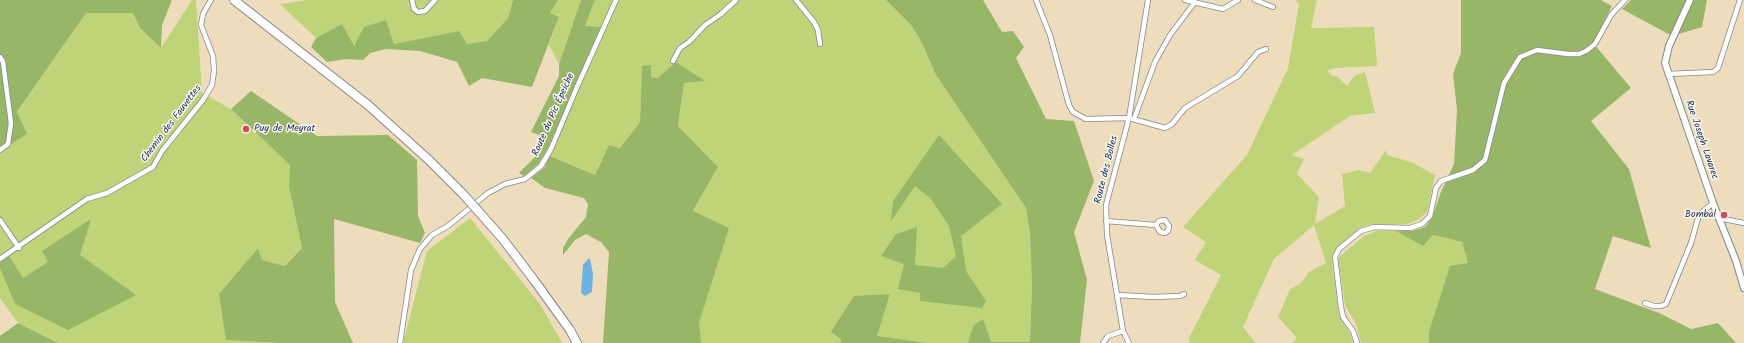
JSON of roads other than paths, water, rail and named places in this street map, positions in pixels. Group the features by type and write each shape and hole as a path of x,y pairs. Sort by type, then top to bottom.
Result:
{"highway":[{"path":"234,0 368,105 430,161 463,194 502,238 570,330 577,343"}],"street":[{"name":"Chemin des Fauvettes","path":"0,259 19,248 87,199 107,193 153,168 162,151 206,95 212,85 214,71 213,56 201,25 203,14 211,0"},
{"path":"412,0 414,9 418,12 425,11 435,0"},
{"name":"Route du Pic Épeiche","path":"400,343 411,270 420,249 432,235 448,226 488,193 506,184 525,180 541,166 551,149 616,0"},
{"path":"673,62 680,48 689,42 705,25 721,14 736,0"},
{"path":"796,0 814,22 818,30 820,44"},
{"path":"1036,0 1050,35 1063,87 1073,112 1086,119 1132,118 1165,128 1172,124 1185,108 1238,76 1258,52 1266,49"},
{"name":"Route des Bolles","path":"1129,343 1123,331 1117,295 1106,221 1106,205 1132,118 1148,0"},
{"path":"1185,0 1222,8 1238,0"},
{"path":"1255,0 1273,7"},
{"path":"1356,343 1353,331 1343,317 1341,306 1335,257 1339,249 1361,231 1374,227 1410,228 1422,224 1430,216 1436,188 1441,181 1473,170 1485,160 1504,83 1520,57 1537,50 1568,54 1579,54 1586,51 1594,44 1611,15 1625,0"},
{"name":"Rue Joseph Lavarec","path":"1690,0 1666,56 1668,74 1712,203 1736,261 1744,288"},
{"path":"1668,74 1713,72 1718,68 1740,0"},
{"path":"1132,118 1155,62 1170,35 1195,2"},
{"path":"0,57 3,62 11,124 8,144 0,150"},
{"path":"1645,303 1654,306 1666,304 1690,243 1699,215 1712,203"},
{"path":"1718,218 1744,223"},
{"path":"0,220 19,248"},
{"path":"1106,221 1156,226"},
{"path":"1117,295 1154,297 1180,296 1184,294"},
{"path":"1103,343 1108,336 1123,331"}],"water":[{"path":"588,259 590,259 593,273 592,292 585,296 581,293 583,265"}],"place":[{"name":"Puy de Meyrat","path":"246,129"},
{"name":"Bombal","path":"1724,215"}]}
